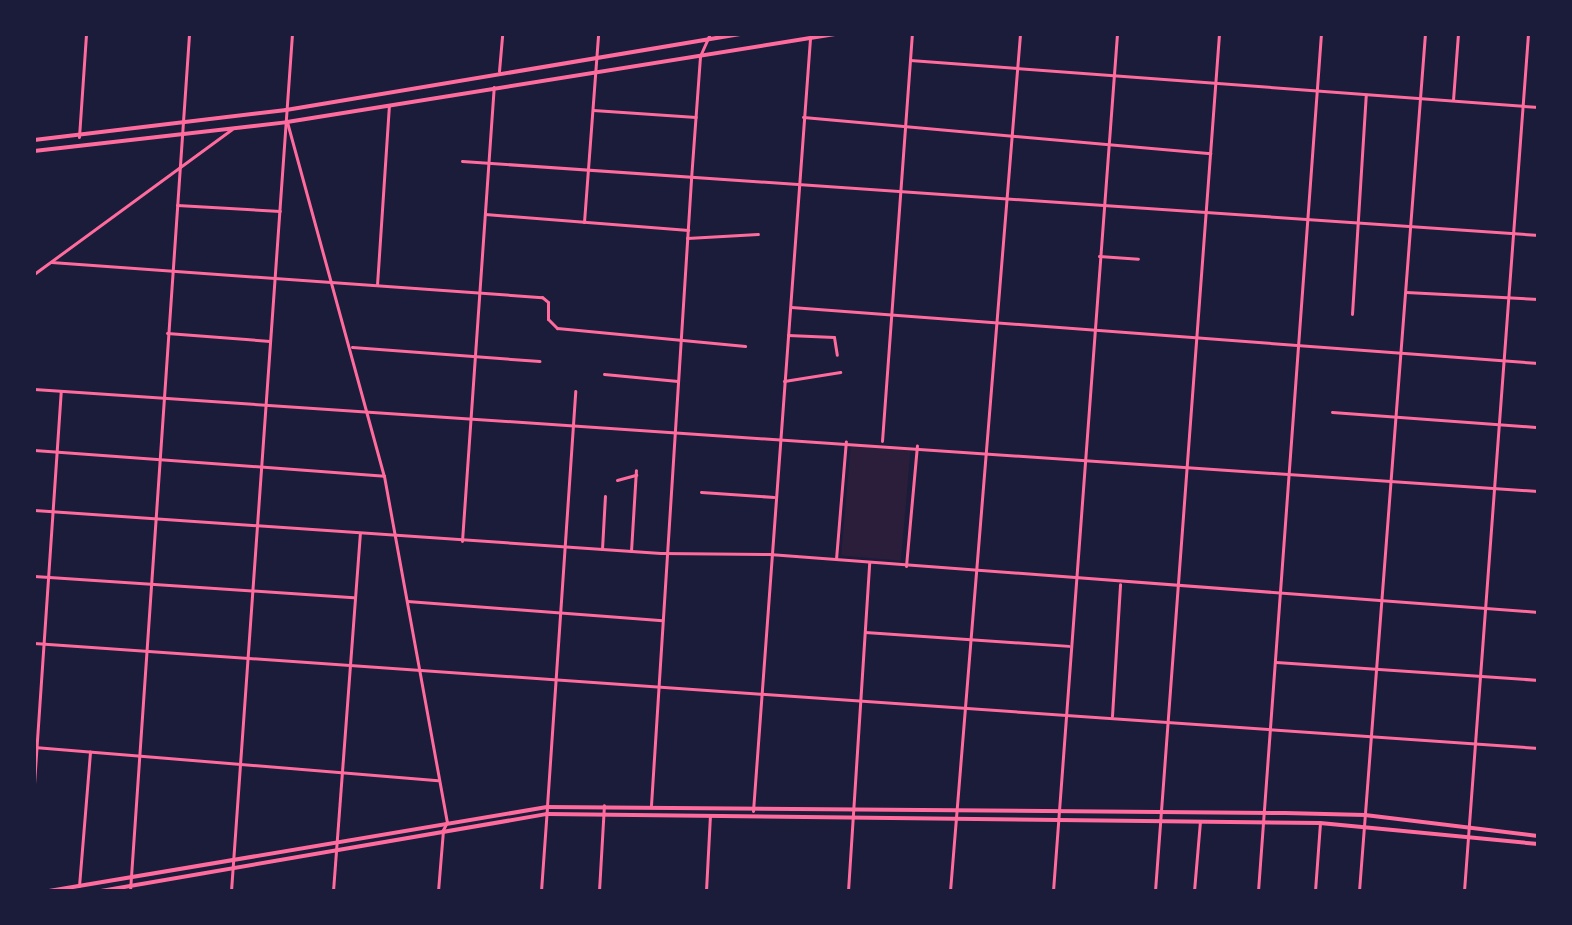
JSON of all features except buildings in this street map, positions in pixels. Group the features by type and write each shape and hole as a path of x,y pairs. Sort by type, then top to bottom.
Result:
{"main road":[{"path":"34,140 286,110 499,71 742,34"},
{"path":"34,151 287,122 835,34"},
{"path":"49,891 547,807 651,805 1265,812 1365,815 1538,836"},
{"path":"101,891 547,814 1320,823 1538,844"}],"street":[{"path":"79,137 86,34"},
{"path":"130,888 189,34"},
{"path":"231,891 292,34"},
{"path":"499,71 502,34"},
{"path":"584,223 598,34"},
{"path":"882,443 912,34"},
{"path":"950,891 983,453 1020,34"},
{"path":"1053,891 1117,34"},
{"path":"1155,891 1219,34"},
{"path":"1258,891 1321,34"},
{"path":"1359,891 1425,34"},
{"path":"1453,100 1458,34"},
{"path":"1464,891 1528,34"},
{"path":"651,805 700,56 710,37"},
{"path":"753,815 769,554 810,38"},
{"path":"910,60 1538,107"},
{"path":"462,541 494,87"},
{"path":"1352,314 1366,94"},
{"path":"377,285 389,104"},
{"path":"593,110 696,117"},
{"path":"803,117 1211,153"},
{"path":"287,122 352,347 384,476 447,822 443,830 438,891"},
{"path":"34,274 232,129"},
{"path":"462,161 691,179 798,180 901,187 1538,235"},
{"path":"177,205 280,211"},
{"path":"485,214 688,230"},
{"path":"687,238 758,234"},
{"path":"1099,256 1138,259"},
{"path":"51,262 480,291 546,299 548,319 557,328 745,346"},
{"path":"1406,292 1538,299"},
{"path":"791,307 1297,348 1538,363"},
{"path":"167,333 270,341"},
{"path":"788,335 834,337 837,355"},
{"path":"352,347 539,361"},
{"path":"784,381 840,372"},
{"path":"604,374 678,381"},
{"path":"34,389 882,443 1186,469 1538,491"},
{"path":"34,784 61,391"},
{"path":"541,891 575,391"},
{"path":"1332,412 1538,427"},
{"path":"836,559 846,441"},
{"path":"906,566 917,446"},
{"path":"34,450 384,476"},
{"path":"617,480 636,472 631,551"},
{"path":"701,492 774,497"},
{"path":"602,549 605,496"},
{"path":"34,510 258,524 395,537 631,551 769,554 975,573 1538,612"},
{"path":"333,891 360,534"},
{"path":"848,891 869,563"},
{"path":"34,576 354,597"},
{"path":"1112,716 1120,583"},
{"path":"406,601 662,620"},
{"path":"865,632 1069,646"},
{"path":"34,643 420,673 964,705 1538,748"},
{"path":"1276,662 1538,680"},
{"path":"36,747 342,769 438,780"},
{"path":"79,886 90,751"},
{"path":"599,891 604,805"},
{"path":"706,891 710,815"},
{"path":"1194,891 1200,821"},
{"path":"1315,891 1320,823"}],"shaded area":[{"path":"851,443 911,448 901,561 841,556"}]}
